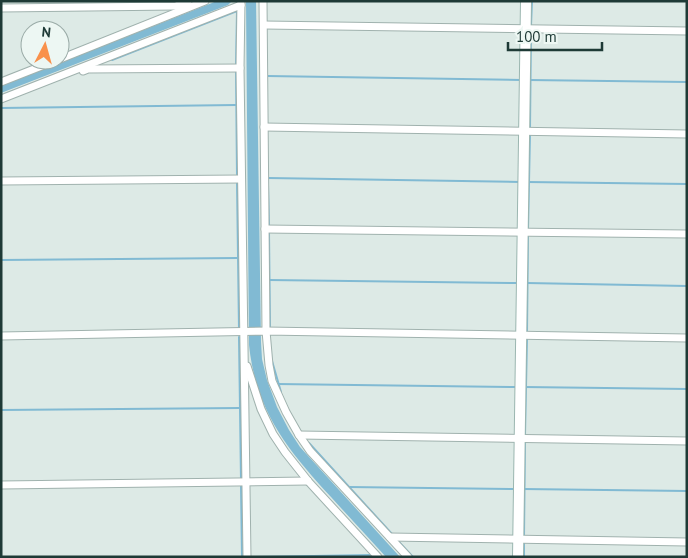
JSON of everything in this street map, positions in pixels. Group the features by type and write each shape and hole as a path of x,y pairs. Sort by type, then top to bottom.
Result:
{"street":[{"path":"1,8 176,6 188,1"},
{"path":"70,54 205,1"},
{"path":"263,1 265,331 268,365 272,381 286,412 310,451 408,557"},
{"path":"518,557 526,1"},
{"path":"1,100 241,2 240,68 245,333 246,557"},
{"path":"264,25 687,31"},
{"path":"1,100 88,69 240,68"},
{"path":"1,82 31,70"},
{"path":"264,127 687,134"},
{"path":"1,181 242,179"},
{"path":"265,229 687,234"},
{"path":"1,336 245,333 265,331 687,338"},
{"path":"245,358 257,399 273,434 308,481 378,557"},
{"path":"299,435 687,441"},
{"path":"1,485 308,481"},
{"path":"390,537 687,542"}],"water":[{"path":"217,1 232,1 228,5 70,66 70,59"},
{"path":"246,1 256,1 261,342 262,359 267,380 277,407 300,447 400,557 386,557 301,463 276,428 259,390 253,369 249,345"},
{"path":"42,70 60,70 1,93 1,86"}],"waterway":[{"path":"531,26 532,1"},
{"path":"112,60 237,11 236,65"},
{"path":"530,128 531,31"},
{"path":"236,71 237,176"},
{"path":"267,76 521,80"},
{"path":"529,80 687,82"},
{"path":"1,108 236,105"},
{"path":"528,230 530,134"},
{"path":"268,178 520,182"},
{"path":"237,182 239,329"},
{"path":"527,182 687,184"},
{"path":"268,185 269,225"},
{"path":"269,232 270,328"},
{"path":"527,332 528,235"},
{"path":"1,260 238,258"},
{"path":"269,280 518,283"},
{"path":"527,283 687,286"},
{"path":"239,337 241,480"},
{"path":"525,435 527,338"},
{"path":"272,361 281,392"},
{"path":"277,384 517,387"},
{"path":"524,387 687,389"},
{"path":"1,410 240,408"},
{"path":"524,537 525,440"},
{"path":"309,443 392,534"},
{"path":"241,485 242,557"},
{"path":"348,487 516,489"},
{"path":"523,489 687,491"},
{"path":"398,541 413,557"},
{"path":"524,542 524,557"},
{"path":"254,557 372,555"}]}
